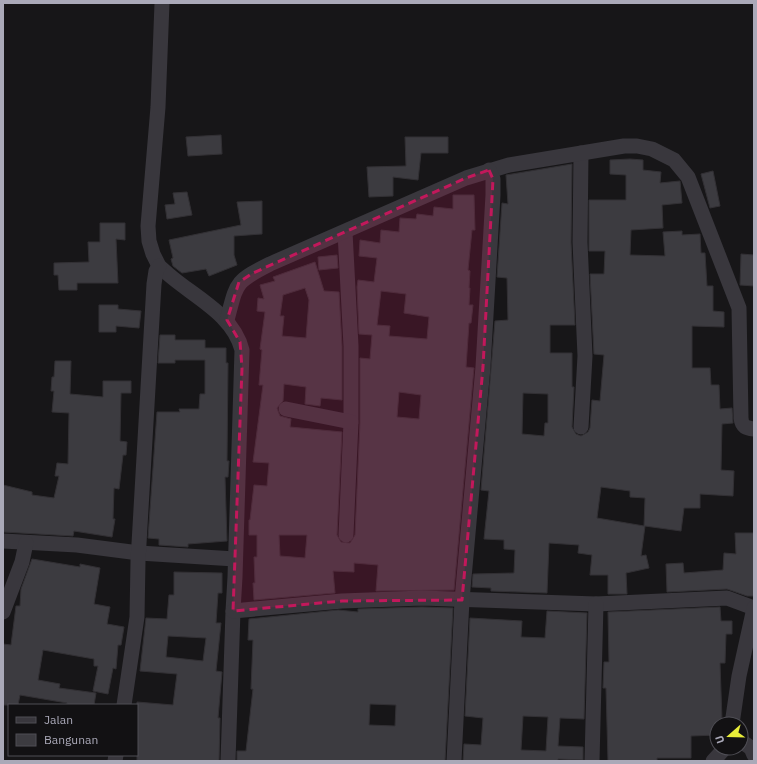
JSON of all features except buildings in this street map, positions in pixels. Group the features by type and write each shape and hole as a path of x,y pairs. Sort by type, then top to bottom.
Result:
{"street":[{"path":"162,3 158,107 148,226 150,247 163,270 180,285 227,320 240,342 242,358 228,761"},
{"path":"227,320 236,287 244,278 270,264 450,185 489,170 509,165 624,146 637,146 652,149 674,160 688,177 739,308 741,423 750,429"},
{"path":"581,153 580,242 585,356 581,427"},
{"path":"454,761 462,600 483,367 492,218 493,179 489,170"},
{"path":"345,232 351,346 351,422 346,535"},
{"path":"124,704 137,617 138,563 154,284 156,271 163,270"},
{"path":"286,408 351,422"},
{"path":"3,541 24,552 77,545 138,563 235,567"},
{"path":"3,612 24,552"},
{"path":"233,611 342,601 422,598 596,604 720,598 734,599 754,608 739,676 733,716"},
{"path":"592,761 596,604"},
{"path":"749,746 754,755"}],"highlighted area":[{"path":"489,170 493,179 483,367 462,600 342,601 233,611 242,368 240,342 227,320 234,293 239,282 253,273 466,178"}]}
